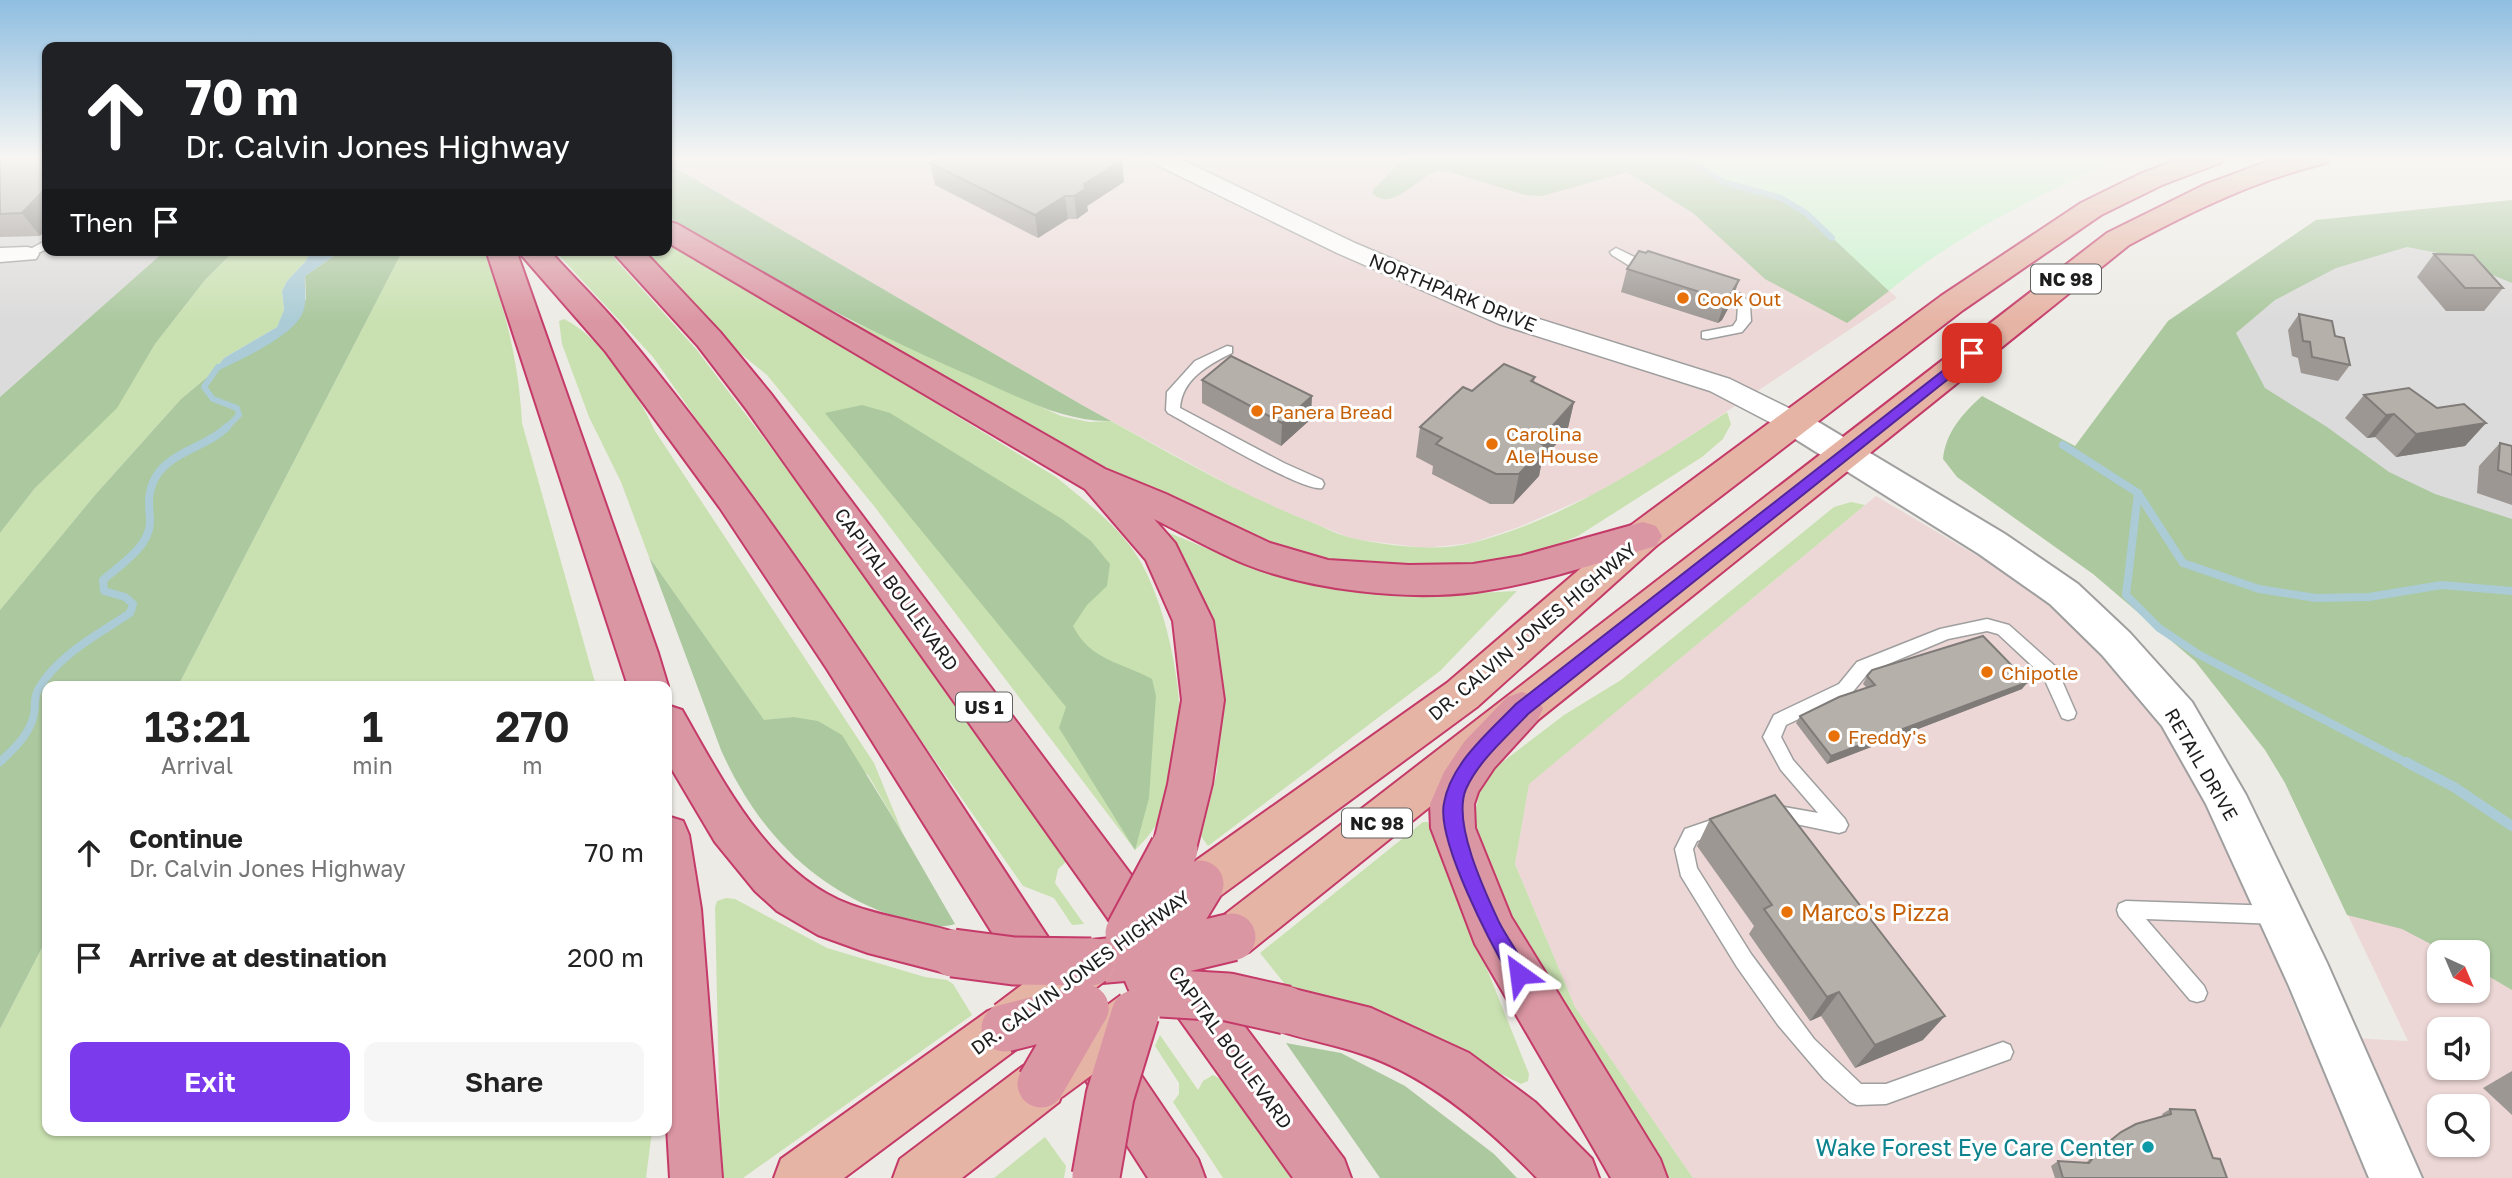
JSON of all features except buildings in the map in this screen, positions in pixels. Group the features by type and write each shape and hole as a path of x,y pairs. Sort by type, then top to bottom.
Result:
{"highway":[{"name":"DR. CALVIN JONES HIGHWAY","path":"1187,867 1462,695 1643,536 1952,303 2087,212"},
{"name":"NC 98","path":"919,1178 1041,1084 1126,978 1232,937 2118,239 2168,212"},
{"path":"672,233 1092,478 1153,503 1258,554 1328,574 1409,579 1474,578 1521,570 1643,536"},
{"path":"503,256 524,307 558,423 621,600 646,681"},
{"path":"537,256 615,342 683,431 769,552 1178,1178"},
{"name":"CAPITAL BOULEVARD","path":"632,256 709,339 759,402 1325,1178"},
{"path":"1092,478 1129,514 1162,553 1193,621 1203,700 1190,784 1187,867 1126,978 1096,1177"},
{"path":"1522,709 1479,755 1459,785 1452,804 1453,828 1492,929 1641,1178"},
{"path":"672,731 704,789 740,842 782,887 819,913 861,929 953,953 1126,978 1228,997 1371,1032 1451,1071 1517,1120 1573,1178"},
{"path":"672,869 678,909 696,1178"},
{"name":"DR. CALVIN JONES HIGHWAY","path":"800,1178 1005,1028 1126,978"}],"street":[{"name":"NORTHPARK DRIVE","path":"1272,212 1346,248 1508,318 1720,386 1793,422"},
{"path":"0,256 37,249"},
{"name":"RETAIL DRIVE","path":"1793,422 1992,544 2064,594 2116,644 2177,714 2224,795 2396,1178"}],"lane":[{"path":"1616,252 1636,265 1660,272"},
{"path":"1696,283 1738,298 1744,304 1744,321 1737,329 1707,335"},
{"path":"1227,349 1200,364 1174,392 1173,410 1279,467 1317,484"},
{"path":"2003,1052 1886,1094 1857,1095 1820,1062 1781,1014 1688,870 1684,849 1692,835 1747,813 1839,825 1787,765 1772,737 1780,720 1845,689 1863,667 1946,633 1987,625 2003,629 2050,672 2068,713"},
{"path":"2197,993 2126,910 2280,915"}],"shaded area":[{"path":"0,212 42,212 42,256 159,256 0,397"},
{"path":"751,212 1803,212 1897,298 1648,464 1592,495 1519,527 1471,543 1425,548 1353,539 1259,501 1082,405"},
{"path":"2395,212 2512,212 2512,723 2168,321 2316,220"},
{"path":"1876,496 2049,598 2150,712 2199,786 2256,909 2305,1032 2333,1037 2408,1041 2285,783 2512,723 2512,1178 1693,1178 1575,1007 1515,864 1529,783"}],"green space":[{"path":"672,212 751,212 1111,421 1077,418 1028,402 859,324 743,262 672,219"},
{"path":"1805,212 1838,240 1889,291 1847,323 1765,279 1693,213"},
{"path":"2010,212 1943,251 1889,291 1806,213"},
{"path":"2395,212 2512,212 2512,283 2438,253 2407,247 2336,268 2275,300 2236,333 2265,388 2327,427 2389,472 2435,494 2512,519 2512,990 2490,977 2490,940 2427,942 2402,929 2347,915 2285,783 2265,750 2195,661 2093,574 1957,477 1943,459 1956,424 1982,396 2075,446 2168,321 2316,220"},
{"path":"672,241 1056,477 1101,515 1131,547 1148,576 1163,616 1174,661 1180,723 1159,818 1151,833 1135,850 874,506 767,375 736,350 650,256 672,256"},
{"path":"159,256 229,256 205,280 155,344 117,408 35,488 0,533 0,397"},
{"path":"229,256 308,256 282,291 284,311 277,327 224,358 211,374 181,399 95,495 0,610 0,533 35,488 121,400 155,344 205,280"},
{"path":"334,256 400,256 181,681 42,681 42,948 0,1029 0,610 95,495 181,399 211,374 273,340 306,299 305,276"},
{"path":"400,256 485,256 510,335 522,423 595,681 181,681"},
{"path":"560,256 612,256 696,349 861,566 1067,861 1058,869 1055,883 1084,924 1072,925 1054,898 1023,886 653,357"},
{"path":"834,313 1061,416 1089,422 1111,421 1231,486 1337,533 1399,546 1458,546 1506,533 1573,505 1605,488 1727,412 1731,424 1723,439 1702,457 1578,536 1536,553 1489,565 1446,571 1317,561 1254,544 1143,490 882,344"},
{"path":"564,319 578,327 604,352 629,384 655,431 874,763 903,834 868,775 792,717 764,721 649,557 621,482 589,417 562,344 559,321"},
{"path":"862,405 890,413 1062,519 1091,541 1110,564 1107,586 1087,605 1073,626 1080,638 1098,654 1152,679 1156,696 1149,798 1135,850 1059,728 1066,707 825,413"},
{"path":"1851,502 1865,505 1529,784 1515,864 1575,1007 1693,1178 1651,1178 1553,1011 1471,830 1480,791 1496,767 1564,715 1621,680 1834,507"},
{"path":"1162,530 1265,571 1329,588 1399,594 1517,591 1440,671 1208,846 1201,836 1217,772 1220,693"},
{"path":"649,557 764,720 793,717 818,721 842,735 955,924 937,927 921,925 859,902 809,869 787,850 768,828 750,804 721,750"},
{"path":"1423,822 1428,822 1529,1074 1528,1081 1521,1084 1390,1017 1288,988 1260,953"},
{"path":"735,899 827,948 925,977 947,980 953,984 972,1015 743,1178 721,1178 715,907 717,901"},
{"path":"42,948 42,1136 651,1136 646,1178 0,1178 0,1029"},
{"path":"1160,1035 1198,1090 1203,1081 1213,1075 1224,1081 1292,1178 1223,1178 1173,1102 1179,1094 1179,1083 1155,1046"},
{"path":"1286,1043 1341,1053 1405,1086 1494,1154 1517,1178 1380,1178"},
{"path":"1045,1137 1066,1166 1064,1178 994,1178"}],"water":[{"path":"308,256 334,256 305,276 305,305 296,323 261,349 211,374 224,358 277,327 284,310 282,291 287,281"}],"waterway":[{"path":"1804,212 1832,238"},
{"path":"218,367 204,387 213,399 237,408 239,415 227,427"},
{"path":"44,681 68,655 130,613 133,604 125,597 104,591 103,580 145,540 150,523 149,502 154,480 169,462 227,427"},
{"path":"2063,445 2138,493"},
{"path":"2138,493 2183,563 2259,589 2316,598 2369,597 2442,585 2512,591"},
{"path":"2138,493 2126,595 2159,628 2198,654 2409,764"},
{"path":"0,762 16,747 29,728 36,695 42,684"},
{"path":"2406,762 2454,787 2512,826"}],"place":[{"name":"Cook Out","path":"1683,298"},
{"name":"Panera Bread","path":"1257,411"},
{"name":"Carolina Ale House","path":"1492,444"},
{"name":"Chipotle","path":"1987,672"},
{"name":"Freddy's","path":"1834,736"},
{"name":"Marco's Pizza","path":"1787,912"},
{"name":"Wake Forest Eye Care Center","path":"2148,1147"}],"route":[{"path":"1519,974 1492,929 1453,828 1452,804 1459,785 1479,755 1522,709 1972,353"}]}
